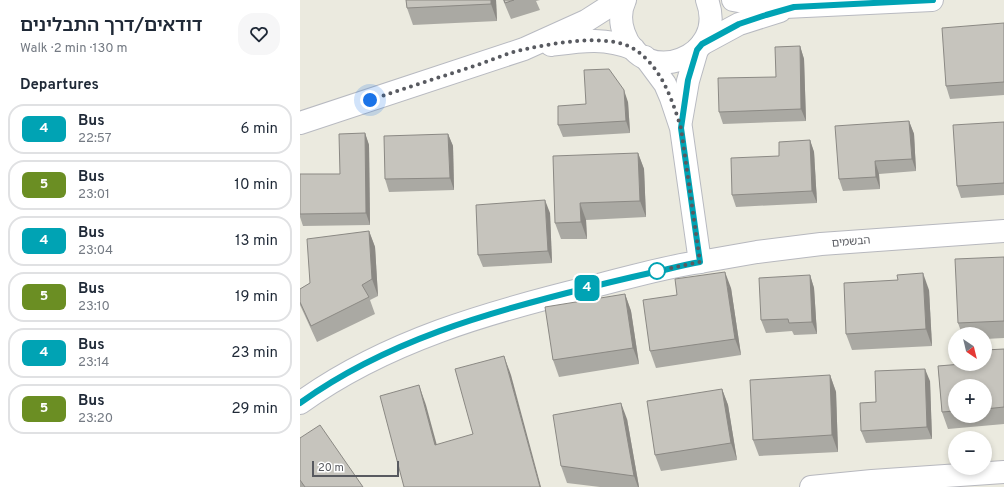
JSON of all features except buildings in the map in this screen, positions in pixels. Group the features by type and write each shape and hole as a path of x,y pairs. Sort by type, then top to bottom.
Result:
{"street":[{"path":"300,123 524,49 586,21 619,0"},
{"path":"625,0 621,17 623,31 626,37 665,84 681,128 700,262"},
{"path":"681,128 688,80 700,47 709,32 711,19 707,0"},
{"path":"733,0 766,6 794,7 932,0"},
{"path":"524,49 578,41 610,42 621,44 658,62 672,62 685,58 700,47 739,24 794,7"},
{"name":"הבשמים","path":"300,404 366,364 424,337 500,310 630,277 700,262 763,251 828,243 1004,231"},
{"path":"811,487 872,480 1004,472"}],"bus line":[{"name":"4","path":"300,403 366,364 398,348 465,322 500,310 557,295 700,262 681,128 682,112 688,80 697,50 702,44 739,24 794,7 933,0"}],"route":[{"path":"370,100 524,49 578,41 610,42 634,49 645,57 665,84 681,128 700,262 657,271"}]}
